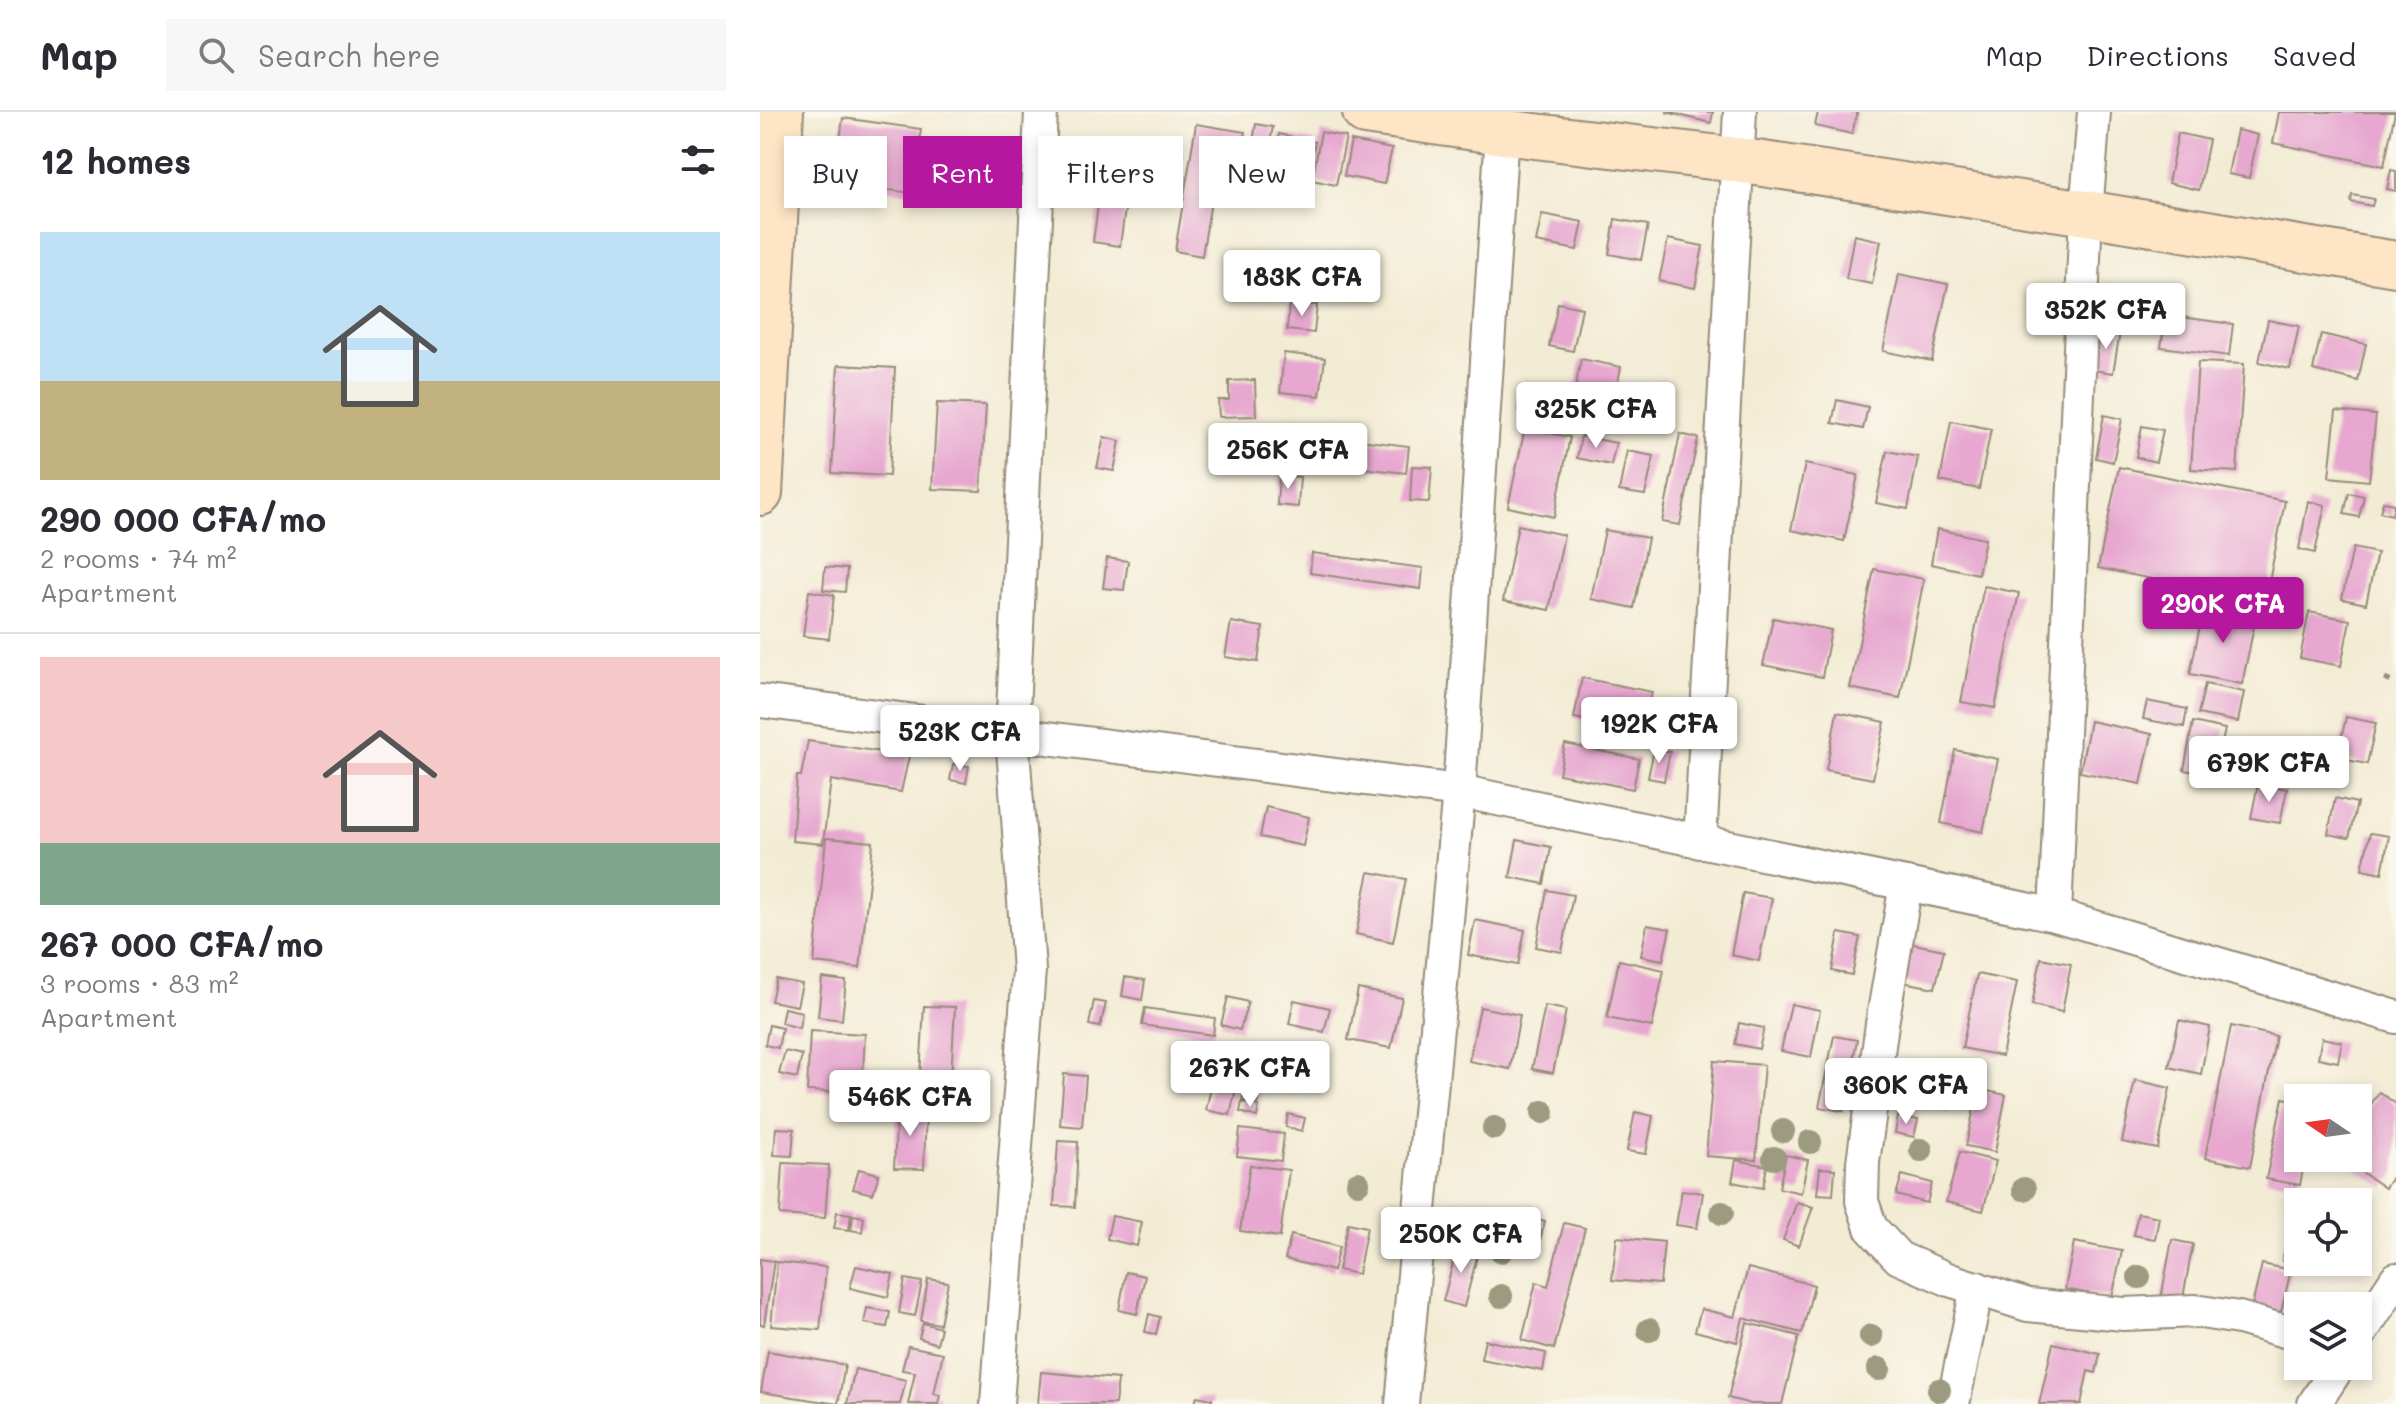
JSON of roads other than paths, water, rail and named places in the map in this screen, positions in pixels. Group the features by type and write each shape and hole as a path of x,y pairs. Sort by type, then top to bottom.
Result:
{"street":[{"path":"760,493 764,337 781,112"},
{"path":"997,1404 1029,970 1012,734 1041,112"},
{"path":"1365,112 1737,160 2396,264"},
{"path":"1700,842 1740,112"},
{"path":"2055,915 2086,213 2094,112"},
{"path":"1402,1404 1459,791 1502,132"},
{"path":"760,701 1459,791 2055,915 2396,1017"},
{"path":"1906,884 1865,1147 1862,1201 1871,1228 1899,1258 2028,1305 2124,1314 2195,1311 2239,1318 2284,1331"},
{"path":"2372,1316 2396,1279"},
{"path":"1953,1404 1977,1288"},
{"path":"2314,1404 2330,1380"}]}
